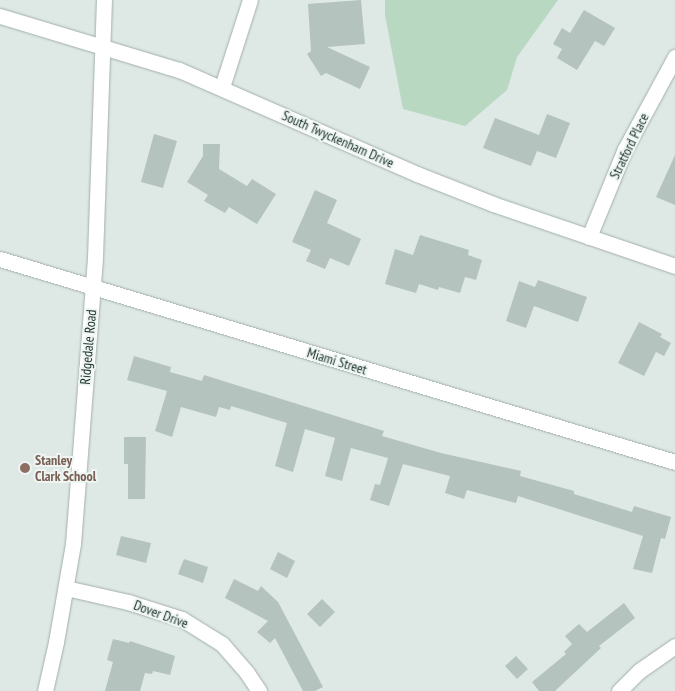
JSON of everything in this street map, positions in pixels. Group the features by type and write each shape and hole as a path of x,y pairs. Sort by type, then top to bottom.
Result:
{"street":[{"name":"Ridgedale Road","path":"45,691 73,544 92,287 104,0"},
{"path":"222,87 250,0"},
{"name":"South Twyckenham Drive","path":"0,16 103,48 144,58 222,87 418,174 493,204 675,266"},
{"name":"Stratford Place","path":"589,237 625,149 675,58"},
{"name":"Miami Street","path":"0,259 675,462"},
{"name":"Dover Drive","path":"66,588 128,602 182,619 222,644 259,691"},
{"path":"618,691 639,671 675,646"}],"green space":[{"path":"385,0 558,0 517,57 507,90 465,126 403,109 385,15"}],"building":[{"path":"361,0 365,44 327,47 370,67 360,89 326,73 321,76 307,54 311,51 308,4"},
{"path":"584,10 615,28 604,46 595,41 577,70 557,58 562,49 553,44 562,28 570,33"},
{"path":"547,114 570,123 556,158 537,151 531,166 483,148 495,118 539,135"},
{"path":"154,134 177,141 163,188 141,182"},
{"path":"203,144 220,144 219,169 247,186 252,179 276,194 257,224 229,207 225,213 204,201 208,195 187,182 203,156"},
{"path":"675,155 675,205 656,197"},
{"path":"315,190 337,200 327,223 361,239 349,266 330,258 325,269 306,261 311,250 292,242"},
{"path":"420,235 469,250 468,255 482,260 476,280 465,277 460,293 439,287 438,290 419,284 416,293 385,284 395,249 413,255"},
{"path":"538,280 587,297 578,322 534,306 526,328 506,321 519,281 535,287"},
{"path":"639,322 662,334 660,337 671,343 664,356 656,352 644,376 618,363"},
{"path":"134,356 171,367 170,372 202,381 204,375 384,431 382,436 441,453 521,471 520,476 574,491 574,494 632,512 634,506 671,517 665,539 661,538 652,573 633,569 643,536 518,496 516,503 467,490 464,499 445,493 450,476 403,464 389,506 370,500 375,484 380,485 388,458 351,448 342,481 325,476 335,438 305,429 293,472 275,466 287,423 231,406 230,410 219,407 216,417 181,407 172,437 155,431 167,391 127,380"},
{"path":"124,437 146,437 145,499 128,499 128,464 124,464"},
{"path":"121,536 151,543 146,563 116,555"},
{"path":"278,552 295,561 287,578 270,569"},
{"path":"184,559 208,567 203,583 178,574"},
{"path":"234,579 258,591 261,586 278,602 323,687 315,691 303,691 275,638 270,643 257,632 268,621 225,598"},
{"path":"322,599 335,612 320,627 307,614"},
{"path":"624,603 635,618 599,646 601,648 555,691 539,691 532,682 566,654 564,652 572,644 565,636 579,624 587,632"},
{"path":"113,639 129,643 130,641 175,656 170,675 153,671 152,674 145,673 140,691 105,691 113,662 107,660"},
{"path":"516,656 528,669 517,679 505,666"}],"place":[{"name":"Stanley Clark School","path":"25,468"}]}
